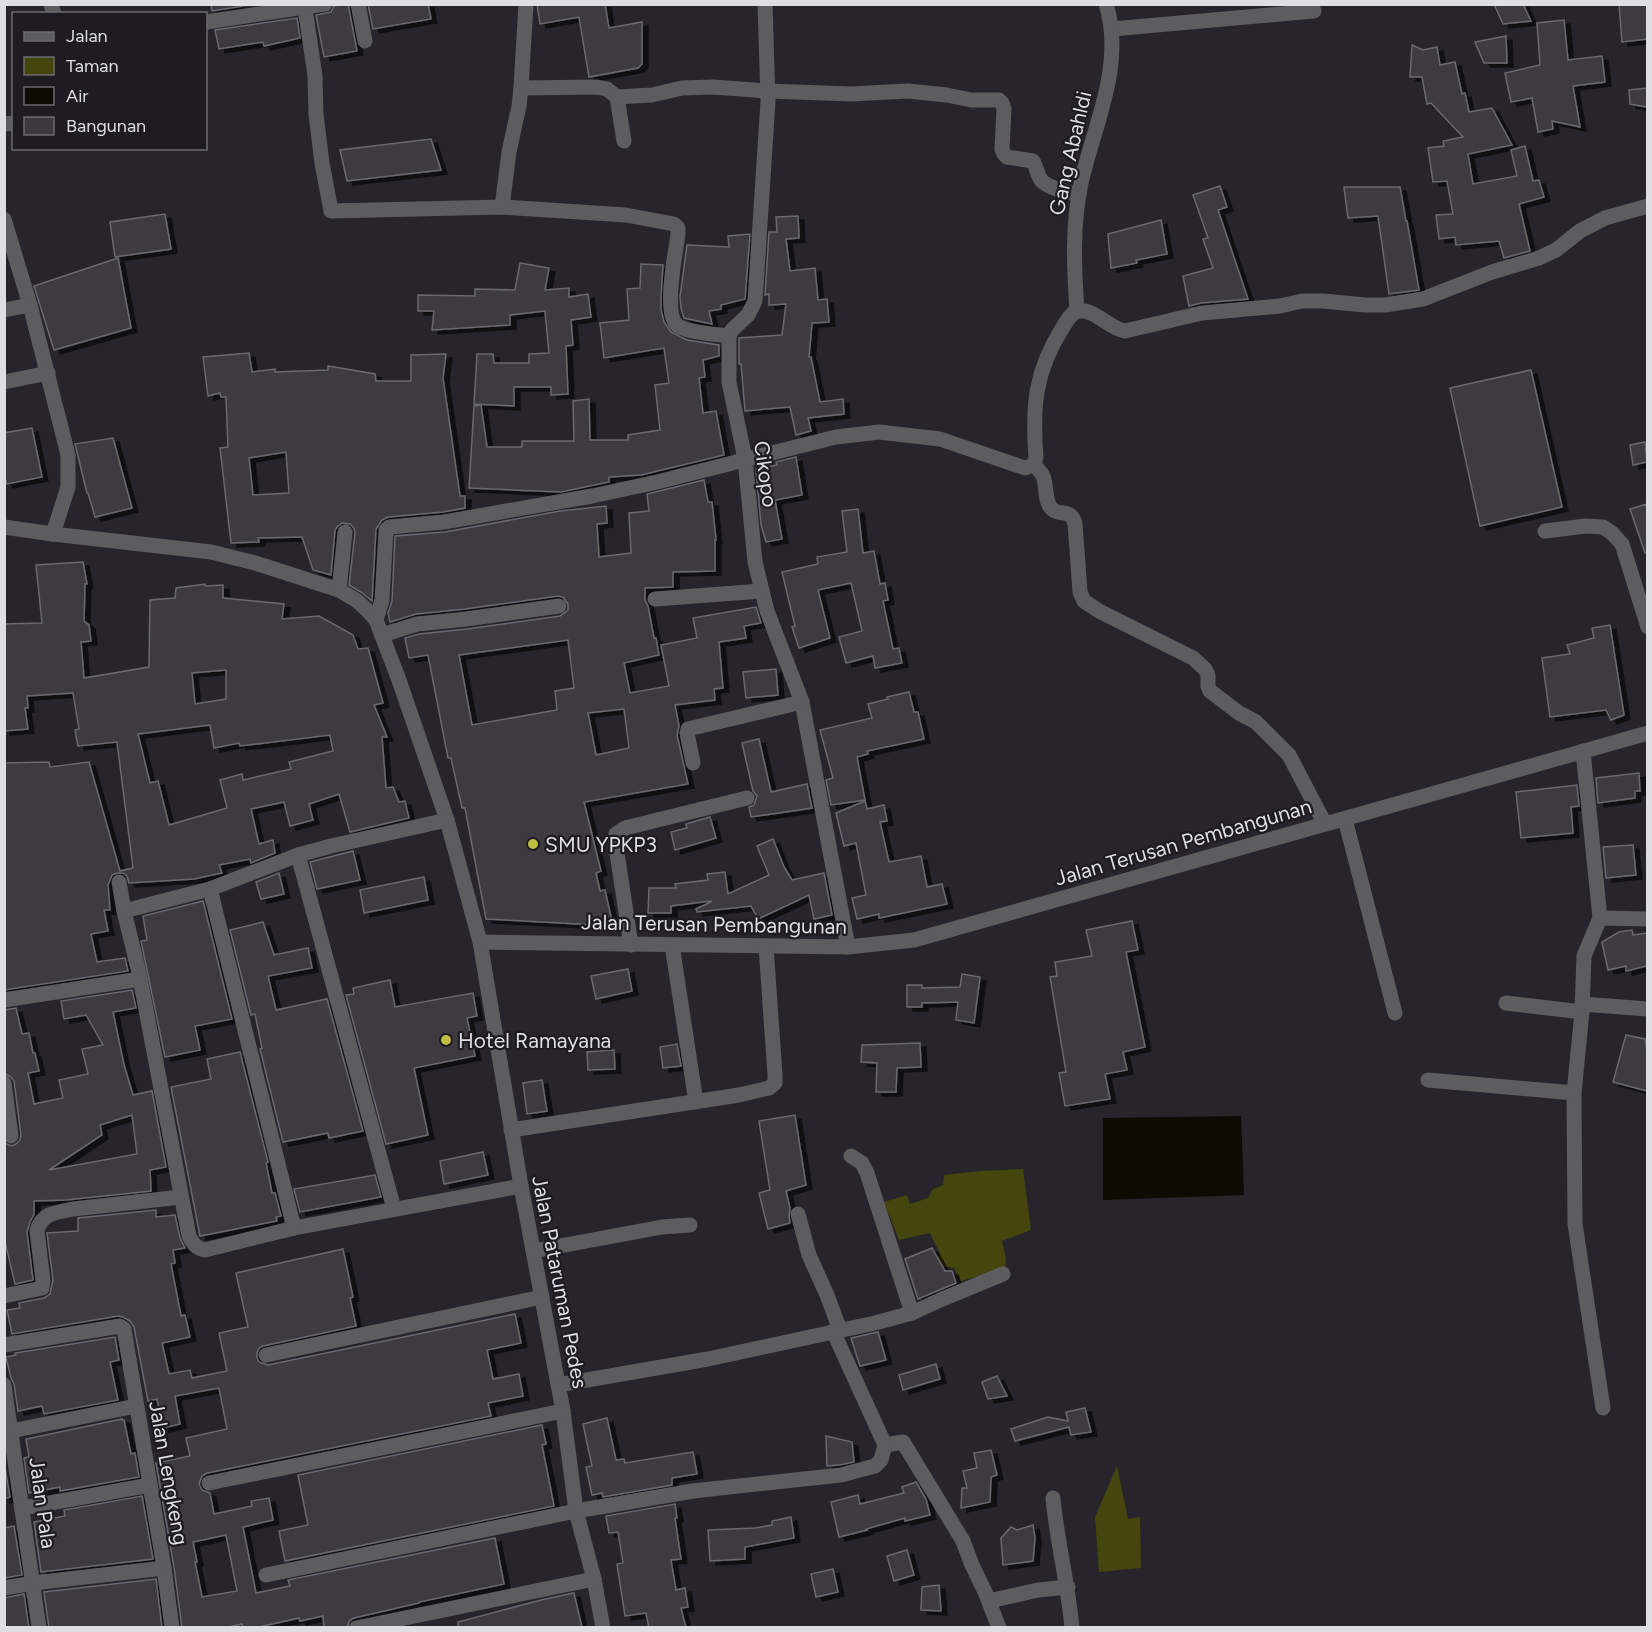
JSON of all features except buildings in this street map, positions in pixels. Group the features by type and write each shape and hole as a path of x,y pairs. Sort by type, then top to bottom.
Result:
{"street":[{"path":"207,22 256,10 305,8 325,4"},
{"path":"358,4 365,41"},
{"path":"502,207 509,152 519,106 526,4"},
{"path":"305,8 315,76 320,153 331,211 502,207 626,215 674,224 678,228 678,234 670,295 672,318 677,326 729,336 732,330 748,315 755,301 768,91 765,4"},
{"name":"Gang Abahldi","path":"1077,311 1074,226 1079,195 1111,63 1112,29 1106,4"},
{"path":"1112,29 1314,11"},
{"path":"521,88 597,87 607,89 617,97 652,95 682,88 713,87 851,94 908,91 946,94 971,100 999,100 1004,109 1002,149 1004,154 1007,157 1033,160 1043,182 1079,195"},
{"path":"617,97 624,141"},
{"path":"1034,465 1036,457 1035,403 1038,384 1057,338 1072,314 1077,311 1085,311 1125,331 1202,313 1302,302 1385,305 1423,299 1492,272 1539,258 1556,250 1580,231 1605,218 1647,206"},
{"path":"4,219 30,304 68,455 68,487 53,534"},
{"path":"4,310 30,304"},
{"name":"Cikopo","path":"729,336 729,382 745,459 755,562 767,611 802,702 848,947"},
{"path":"4,382 48,374"},
{"path":"376,620 381,600 386,530 389,527 444,522 592,496 836,437 879,432 940,439 1025,468 1034,465"},
{"path":"1034,465 1042,474 1049,506 1054,511 1071,515 1075,523 1080,592 1084,601 1193,658 1208,675 1210,691 1239,713 1256,722 1289,755 1325,824"},
{"path":"1545,531 1586,526 1603,527 1612,533 1622,544 1647,627"},
{"path":"4,527 211,552 255,563 339,590 368,610 376,620 399,680 447,820 480,942"},
{"path":"339,590 345,532"},
{"path":"655,599 762,591"},
{"path":"382,635 417,624 559,606"},
{"path":"693,762 688,729 802,702"},
{"name":"Jalan Terusan Pembangunan","path":"480,942 848,947 914,940 1647,733"},
{"path":"1583,751 1600,918 1584,956 1574,1093 1575,1224 1603,1408"},
{"path":"631,945 616,834 625,828 747,798"},
{"path":"1345,819 1395,1013"},
{"path":"124,911 210,889 298,855 447,820"},
{"path":"298,855 394,1209"},
{"path":"119,882 192,1243 205,1250 294,1228 521,1185"},
{"path":"210,889 294,1228"},
{"path":"1600,918 1647,919"},
{"name":"Jalan Pataruman Pedes","path":"480,942 511,1130 563,1411 576,1511 594,1579 603,1628"},
{"path":"672,945 696,1102"},
{"path":"511,1130 696,1102 769,1088 775,1083 766,946"},
{"path":"4,1000 140,979"},
{"path":"1506,1003 1647,1010"},
{"path":"1428,1080 1574,1093"},
{"path":"4,1083 11,1136"},
{"path":"851,1156 862,1163 867,1173 912,1313"},
{"path":"4,1296 42,1288 37,1231 45,1216 73,1209 181,1197"},
{"path":"266,1575 576,1511 693,1491 841,1475 875,1466 881,1460 885,1445 837,1331 826,1295 809,1255 798,1214"},
{"path":"533,1251 662,1227 690,1225"},
{"path":"558,1385 708,1359 848,1329 912,1313 1003,1274"},
{"path":"266,1355 542,1297"},
{"name":"Jalan Lengkeng","path":"4,1345 122,1327 164,1568 172,1628"},
{"name":"Jalan Pala","path":"5,1392 39,1628"},
{"path":"11,1431 136,1406"},
{"path":"210,1483 563,1411"},
{"path":"885,1445 903,1442 963,1541 999,1628"},
{"path":"22,1508 150,1485"},
{"path":"1053,1498 1059,1545 1068,1587 1072,1628"},
{"path":"4,1588 164,1568"},
{"path":"356,1628 594,1579"},
{"path":"989,1601 1038,1590 1068,1587"}],"green space":[{"path":"1023,1169 1031,1230 1002,1241 1006,1259 1005,1269 961,1281 954,1268 932,1263 940,1254 930,1233 899,1240 884,1202 907,1195 910,1204 928,1198 932,1190 943,1185 944,1175"},
{"path":"1117,1466 1128,1519 1140,1517 1141,1568 1099,1572 1095,1517"}],"water":[{"path":"1241,1116 1244,1195 1103,1200 1103,1118"}],"place":[{"name":"SMU YPKP3","path":"533,844"},
{"name":"Hotel Ramayana","path":"446,1040"}]}
